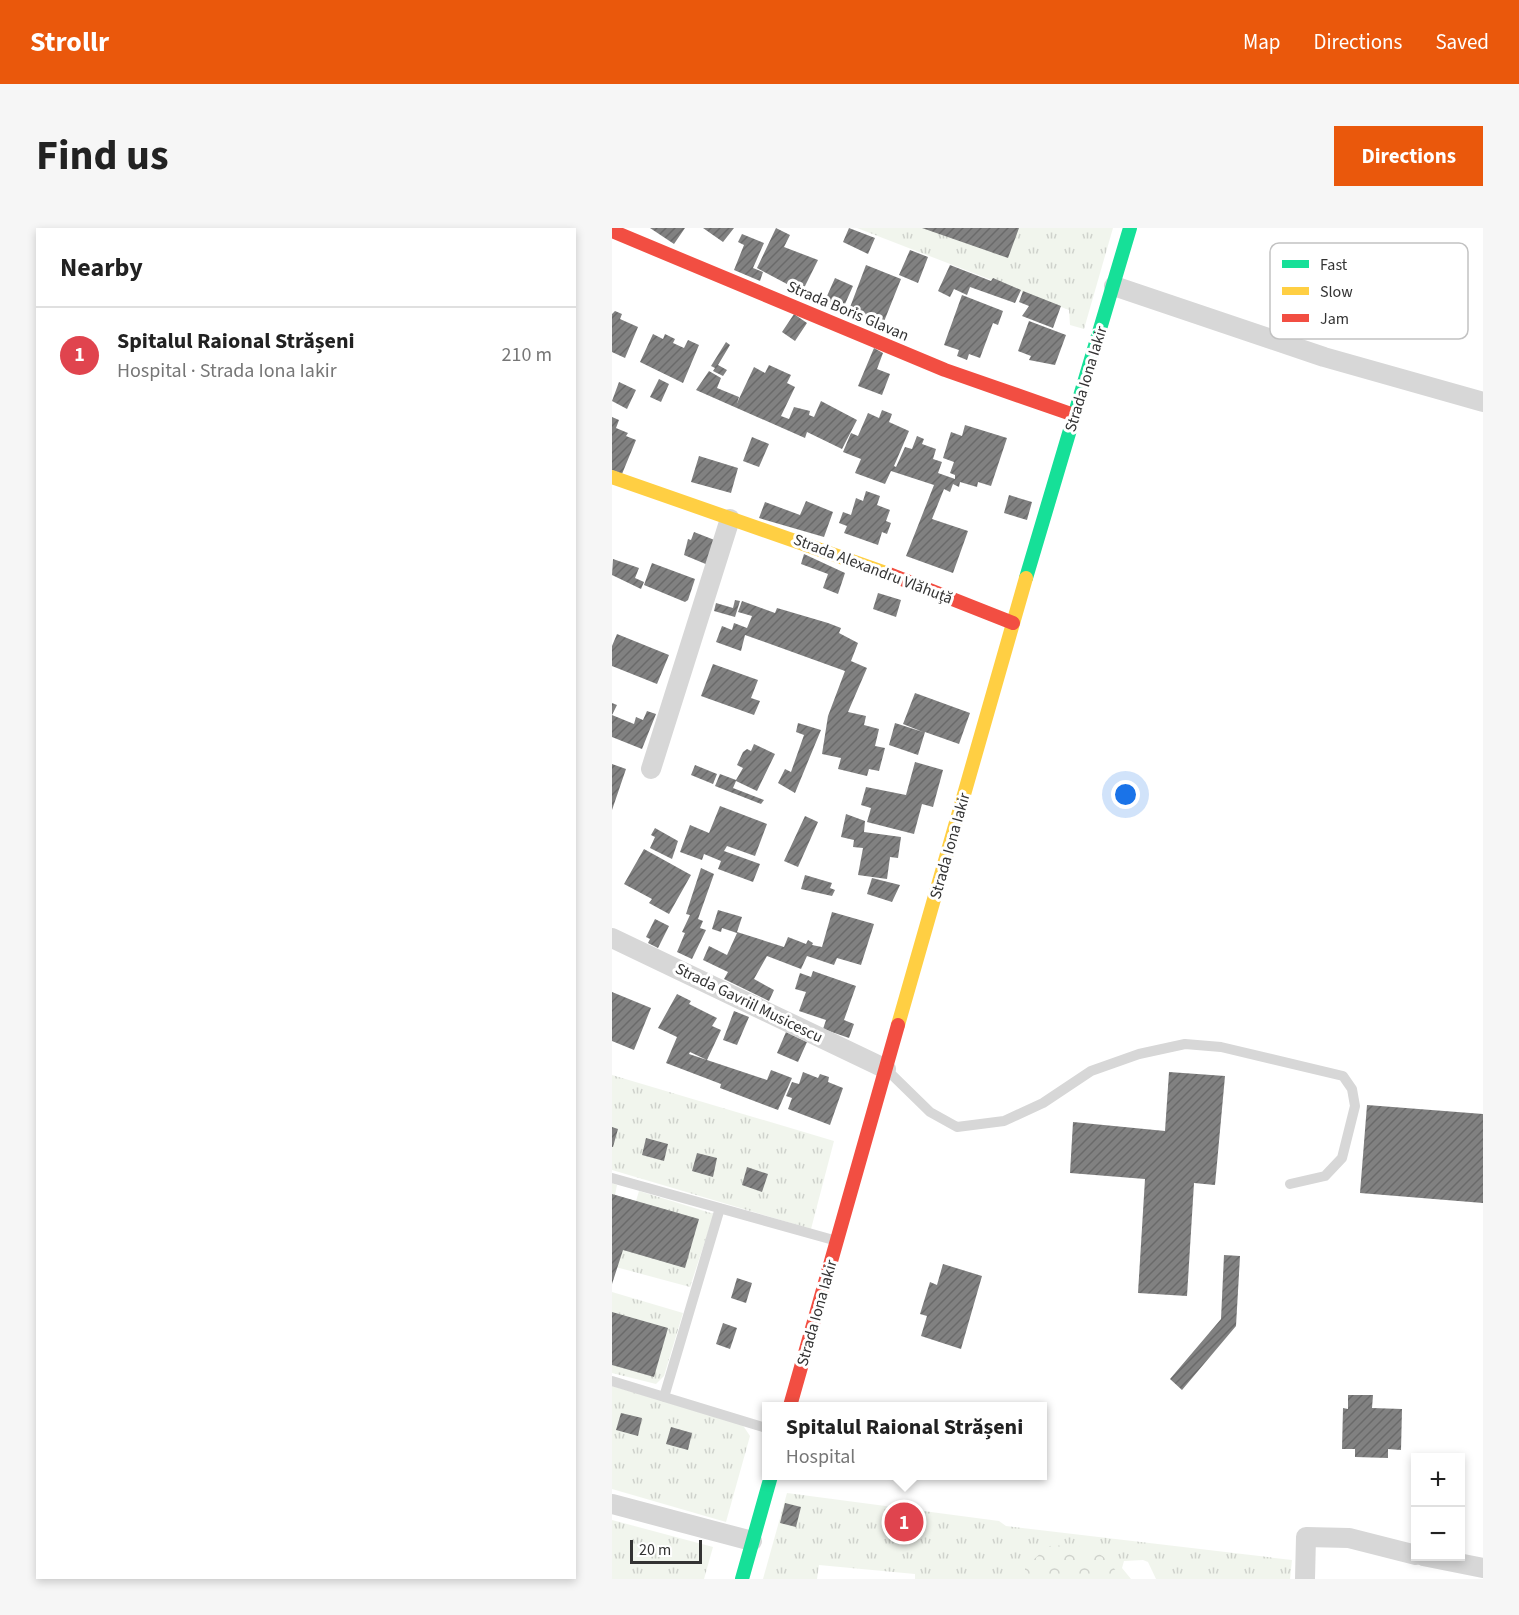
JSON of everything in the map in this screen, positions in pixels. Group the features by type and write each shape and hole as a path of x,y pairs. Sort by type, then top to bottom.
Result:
{"street":[{"name":"Strada Boris Glavan","path":"614,228 612,231 945,370 1074,415"},
{"name":"Strada Iona Iakir","path":"791,1402 1013,623 1130,228"},
{"path":"1114,286 1270,339"},
{"path":"1271,339 1324,357 1483,402"},
{"name":"Strada Alexandru Vlăhuță","path":"612,477 862,564 1013,623"},
{"path":"651,769 730,519"},
{"name":"Strada Gavriil Musicescu","path":"612,938 886,1069"},
{"path":"741,1579 770,1480"},
{"path":"612,1504 752,1541"},
{"path":"1305,1579 1306,1538 1349,1538 1411,1554"},
{"path":"1454,1561 1478,1564"}],"lane":[{"path":"886,1069 930,1112 957,1127 1004,1121 1043,1103 1091,1071 1139,1054 1185,1044 1221,1047 1343,1076 1352,1089 1354,1106 1342,1158 1325,1176 1290,1184"},
{"path":"612,1178 837,1241"},
{"path":"664,1397 720,1208"},
{"path":"612,1381 762,1427"}],"green space":[{"path":"857,228 1113,228 1084,329 1070,325 1069,310"},
{"path":"612,1075 834,1141 811,1229 612,1170"},
{"path":"612,1183 617,1185 615,1195 636,1201 639,1191 714,1214 690,1287 612,1266"},
{"path":"612,1292 683,1313 664,1376 656,1384 612,1373"},
{"path":"612,1386 742,1424 750,1436 726,1522 612,1489"},
{"path":"787,1493 999,1521 1006,1526 1292,1560 1290,1579 1156,1579 1148,1562 1143,1560 1124,1561 1122,1568 1131,1579 915,1579 915,1574 819,1565 817,1579 763,1579"},
{"path":"612,1520 713,1547 704,1579 612,1579"},
{"path":"1069,1545 1100,1554 1111,1564 1121,1579 1025,1579 1025,1567 1049,1546"}],"building":[{"path":"650,228 685,228 674,244"},
{"path":"703,228 734,228 723,242"},
{"path":"776,228 790,235 784,247 818,260 802,292 757,268"},
{"path":"849,228 875,238 868,254 843,242"},
{"path":"922,228 1019,228 1008,258"},
{"path":"742,234 764,243 753,268 763,272 760,281 734,270 744,245 738,242"},
{"path":"910,250 928,257 918,283 899,275"},
{"path":"866,265 901,279 883,324 849,310"},
{"path":"950,265 991,281 993,278 1021,290 1015,303 970,287 967,295 954,289 950,297 938,291"},
{"path":"835,278 853,286 841,313 823,305"},
{"path":"1023,291 1061,306 1053,328 1022,316 1029,306 1019,302"},
{"path":"962,295 1003,311 998,325 993,323 980,358 969,354 967,360 957,356 959,350 944,345"},
{"path":"615,311 622,314 620,319 638,327 625,358 612,352 612,314"},
{"path":"794,314 807,323 795,341 782,332"},
{"path":"1029,321 1066,335 1055,365 1029,360 1031,356 1018,351"},
{"path":"653,334 663,339 665,334 675,339 673,343 684,348 688,340 699,345 683,383 640,362"},
{"path":"726,342 730,345 718,365 727,370 723,376 713,371 715,368 711,366"},
{"path":"874,348 883,353 877,369 890,374 882,395 858,386"},
{"path":"769,365 791,375 787,383 795,387 781,416 789,419 794,407 810,411 809,415 814,417 821,401 857,420 842,449 807,432 805,438 696,390 709,371 721,378 717,388 739,397 737,403 754,367 765,373"},
{"path":"659,379 669,384 661,402 650,397"},
{"path":"619,382 636,390 627,409 612,401"},
{"path":"882,410 892,414 889,422 909,431 894,466 896,467 905,447 912,449 917,436 924,439 922,444 936,449 933,459 942,462 938,473 955,479 955,475 950,473 954,462 943,458 951,432 962,436 965,425 1007,438 991,486 978,482 977,487 960,482 959,487 953,484 950,492 944,489 932,519 968,531 953,573 906,556 934,485 891,471 885,484 855,473 861,459 843,452 851,433 858,436 868,413 879,418"},
{"path":"612,417 619,420 616,428 628,433 626,436 636,440 622,474 612,470"},
{"path":"752,437 769,444 759,467 743,461"},
{"path":"699,456 738,468 731,493 691,482"},
{"path":"866,491 880,496 877,505 890,510 886,521 891,523 887,534 882,532 878,545 844,533 847,526 839,523 843,512 851,515 856,498 863,501"},
{"path":"1009,495 1032,502 1027,520 1004,513"},
{"path":"806,501 833,512 824,537 759,518 765,502 800,515"},
{"path":"694,532 717,541 708,565 684,555 688,539 691,540"},
{"path":"804,554 845,573 838,594 823,588 828,574 801,564"},
{"path":"613,559 639,568 635,578 644,582 641,589 612,575"},
{"path":"652,563 695,579 688,600 685,602 644,585"},
{"path":"878,593 901,600 896,617 873,609"},
{"path":"735,600 740,601 735,617 714,611 716,603 733,608"},
{"path":"742,601 775,613 777,608 828,623 841,628 839,633 858,643 851,661 867,668 848,712 866,716 864,725 879,729 875,746 885,748 879,771 869,769 867,776 838,769 841,758 822,754 828,716 845,671 745,635 741,651 716,642 722,626 732,630 734,623 747,628 752,616 738,612"},
{"path":"617,634 669,655 657,684 612,666 612,646"},
{"path":"713,664 758,680 751,698 760,701 754,715 701,696"},
{"path":"915,693 970,713 959,744 925,732 918,755 889,745 895,723 923,732 903,724"},
{"path":"612,703 617,705 612,715"},
{"path":"647,711 656,714 642,749 612,737 612,715 634,724 636,717 643,720"},
{"path":"798,723 821,730 795,793 778,783 785,769 791,772 804,735 796,732"},
{"path":"754,744 775,754 757,791 736,781 733,788 764,800 761,804 715,786 720,774 736,780 743,768 737,765 743,752 747,749 751,751"},
{"path":"915,762 943,770 933,807 922,804 914,834 867,822 871,808 861,805 866,787 906,795"},
{"path":"612,764 626,769 612,810"},
{"path":"695,765 717,774 713,784 691,775"},
{"path":"720,806 767,824 755,856 727,846 724,851 760,864 753,882 718,869 721,861 704,854 702,860 680,852 690,825 709,833"},
{"path":"846,814 865,821 864,832 901,837 898,858 890,857 887,879 858,875 863,848 853,847 854,840 841,837"},
{"path":"805,816 818,822 798,867 784,861"},
{"path":"655,828 678,841 672,859 650,848 655,837 651,835"},
{"path":"644,849 691,875 669,914 649,903 652,899 624,884"},
{"path":"701,868 714,874 698,919 703,921 700,928 706,930 692,959 677,952 685,933 682,932 690,915 686,914"},
{"path":"805,875 832,883 830,888 835,890 832,896 801,889"},
{"path":"872,878 900,885 892,902 867,894"},
{"path":"718,910 742,917 737,932 784,947 788,937 806,944 808,940 813,943 812,945 822,947 832,912 874,924 861,965 837,958 834,965 807,956 801,969 767,956 754,979 774,990 769,1001 724,979 728,972 703,960 709,946 727,955 737,933 722,928 721,932 712,929"},
{"path":"655,919 669,926 658,948 648,943 650,939 646,937"},
{"path":"813,971 856,986 844,1020 854,1024 849,1038 823,1029 826,1020 799,1011 806,992 795,989 800,973 811,977"},
{"path":"612,992 651,1008 634,1050 612,1041"},
{"path":"677,994 691,1001 689,1004 717,1018 712,1026 721,1030 707,1060 767,1080 771,1070 792,1078 778,1110 720,1088 721,1084 666,1063 677,1037 658,1028"},
{"path":"734,1011 749,1017 737,1045 723,1040"},
{"path":"786,1032 807,1042 798,1062 777,1053"},
{"path":"803,1072 818,1078 820,1074 829,1077 828,1082 843,1088 830,1125 788,1109 792,1098 786,1096 792,1082 799,1084"},
{"path":"1169,1072 1225,1076 1215,1185 1194,1183 1187,1296 1138,1293 1145,1179 1070,1173 1073,1122 1165,1131"},
{"path":"1367,1105 1483,1114 1483,1203 1360,1193"},
{"path":"612,1127 618,1129 613,1147 612,1147"},
{"path":"646,1138 668,1144 664,1161 642,1155"},
{"path":"697,1153 717,1158 713,1177 692,1171"},
{"path":"747,1167 768,1174 762,1192 742,1185"},
{"path":"612,1194 699,1219 685,1268 623,1250 612,1284"},
{"path":"1224,1255 1240,1256 1236,1326 1182,1390 1170,1379 1221,1319"},
{"path":"943,1264 982,1276 961,1349 921,1336 927,1316 920,1314 930,1282 937,1285"},
{"path":"737,1278 752,1283 746,1303 731,1298"},
{"path":"612,1312 668,1328 654,1377 612,1365"},
{"path":"723,1323 737,1328 730,1349 716,1344"},
{"path":"1348,1395 1373,1395 1372,1408 1402,1409 1401,1450 1388,1449 1388,1458 1355,1457 1355,1449 1342,1449 1343,1408 1348,1409"},
{"path":"621,1413 642,1418 638,1436 616,1430"},
{"path":"671,1427 692,1433 688,1450 666,1444"},
{"path":"785,1503 801,1507 796,1527 780,1523"}],"traffic: fast":[{"path":"1026,578 1130,228"},
{"path":"742,1579 770,1480"}],"traffic: slow":[{"path":"612,477 889,574"},
{"path":"898,1025 1026,578"}],"traffic: jam":[{"path":"614,228 612,231 945,370 1074,415"},
{"path":"889,574 1013,623"},
{"path":"791,1402 898,1025"}],"place":[{"name":"Spitalul Raional Strășeni","path":"904,1522"}]}
